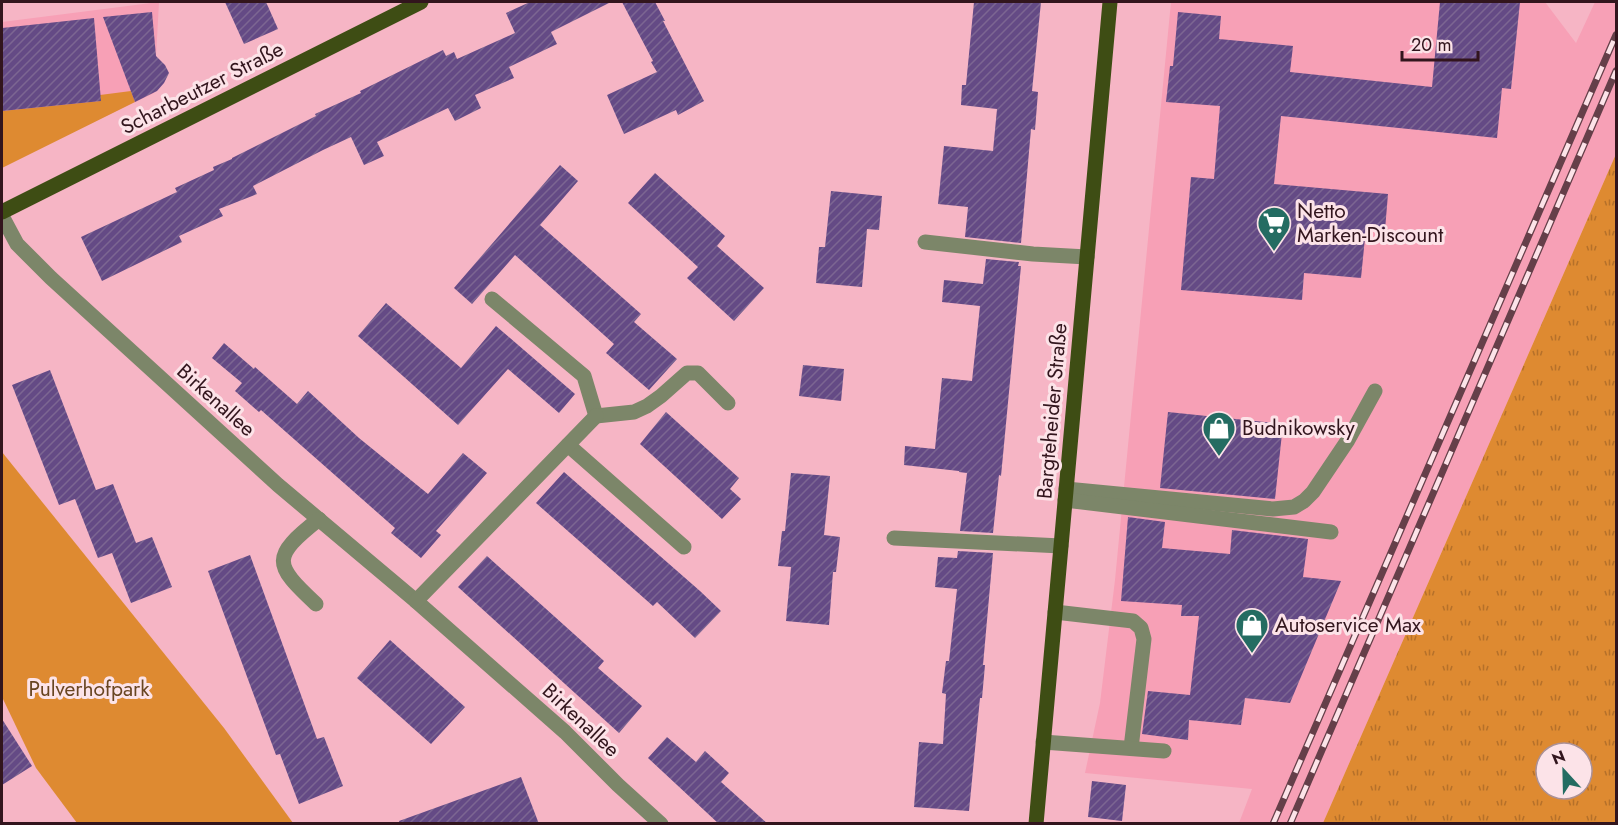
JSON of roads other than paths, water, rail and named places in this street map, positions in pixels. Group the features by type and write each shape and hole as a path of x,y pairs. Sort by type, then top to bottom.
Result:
{"main road":[{"name":"Scharbeutzer Straße","path":"2,212 421,2"},
{"name":"Bargteheider Straße","path":"1036,824 1110,2"}],"street":[{"name":"Birkenallee","path":"2,216 17,244 51,279 269,477 416,601 565,732 661,824"},
{"path":"925,243 1087,257"},
{"path":"492,299 584,376 596,416"},
{"path":"416,601 596,416 634,412 661,396 687,373 694,372 698,373 728,403"},
{"path":"1065,495 1273,509 1294,507 1313,492 1348,440 1375,391"},
{"path":"568,445 684,547"},
{"path":"1065,495 1331,532"},
{"path":"316,604 290,579 284,568 283,559 287,548 294,540 319,519"},
{"path":"894,537 1061,546"},
{"path":"1055,612 1133,621 1141,628 1144,639 1131,748"},
{"path":"1043,742 1164,751"}],"railway":[{"path":"1273,824 1616,35"},
{"path":"1290,824 1616,71"}],"place":[{"name":"Netto Marken-Discount","path":"1274,252"},
{"name":"Budnikowsky","path":"1219,457"},
{"name":"Autoservice Max","path":"1252,654"}],"park label":[{"name":"Pulverhofpark","path":"89,689"}]}
